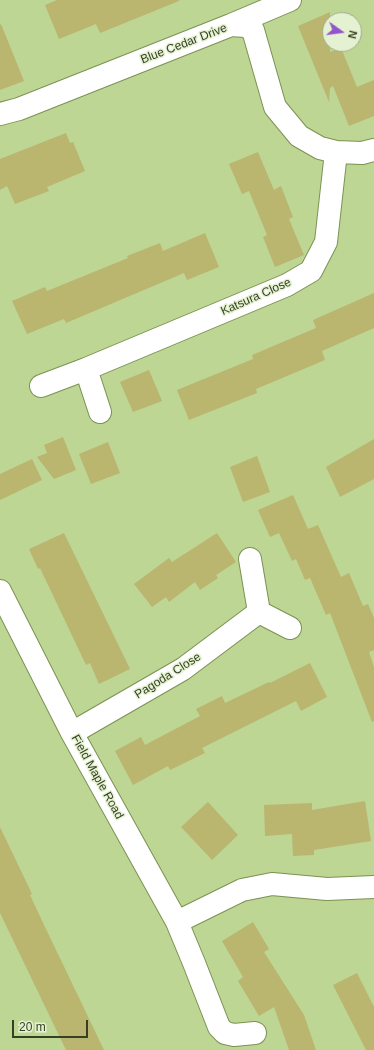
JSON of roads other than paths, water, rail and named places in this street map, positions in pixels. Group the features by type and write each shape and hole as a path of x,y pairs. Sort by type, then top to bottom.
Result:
{"street":[{"path":"231,25 290,0"},
{"name":"Blue Cedar Drive","path":"0,114 19,109 231,25 245,26 253,30 276,107 300,136 320,148 336,152 362,153 374,150"},
{"name":"Katsura Close","path":"41,386 86,369 287,285 311,271 326,242 336,152"},
{"path":"86,369 100,412"},
{"path":"250,559 258,612 290,628"},
{"name":"Field Maple Road","path":"0,591 72,733 176,922 194,963 219,1028 225,1033 234,1035 255,1033"},
{"name":"Pagoda Close","path":"72,733 183,669 258,612"},
{"path":"176,922 242,890 272,884 327,889 374,887"}]}
